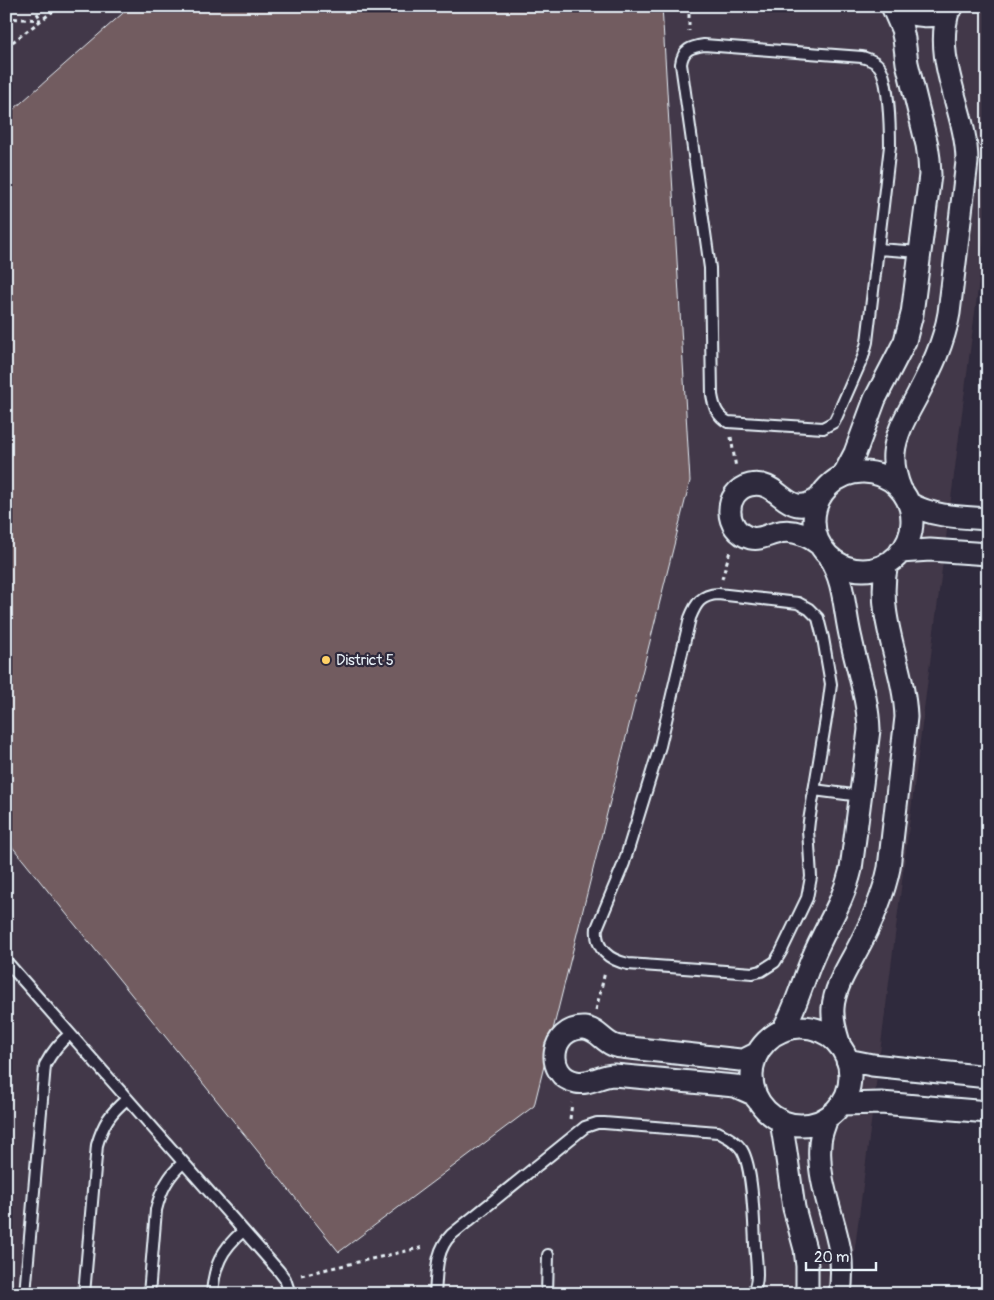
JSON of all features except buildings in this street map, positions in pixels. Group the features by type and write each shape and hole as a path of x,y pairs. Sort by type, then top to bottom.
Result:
{"street":[{"path":"894,6 904,12 919,16 935,15 951,8"},
{"path":"843,476 855,453 875,399 905,341 912,314 930,175 930,159 907,64 903,34 894,6"},
{"path":"840,1294 842,1265 840,1250 821,1173 820,1144 822,1134 848,1090 850,1075 844,1053 835,1032 833,1007 842,980 876,912 889,868 906,717 904,693 885,613 884,580 894,558 908,538 911,521 905,497 896,476 894,452 902,424 936,357 946,328 967,162 965,138 946,58 944,27 951,8"},
{"path":"988,519 935,514 922,510 905,497 888,479 873,473 857,473 843,476 828,486 813,503 802,506 787,501 774,489 766,485 748,485 740,489 734,496 729,512 731,521 742,535 760,539 783,531 796,532 809,537 842,566 857,570 873,569 894,558 930,550 988,554"},
{"path":"758,1100 753,1084 753,1068 758,1053 768,1041 782,1031 789,1020 814,954 848,883 869,730 869,714 849,632 841,583 834,565 814,529 814,514 819,498"},
{"path":"758,1053 740,1060 621,1048 612,1045 591,1029 582,1028 573,1029 566,1033 555,1048 554,1057 561,1073 567,1079 575,1082 585,1083 601,1077 614,1075 735,1086 753,1094 768,1112 781,1121 796,1125 812,1124 834,1111 881,1103 988,1112"},
{"path":"782,1031 798,1028 813,1029 828,1035 844,1053 884,1067 988,1077"},
{"path":"781,1121 794,1208 805,1249 807,1294"}],"lane":[{"path":"704,45 862,57 870,59 882,70 890,116 890,146 867,342 863,357 834,422 830,426 823,428 728,422 722,419 716,412 712,396 710,268 681,64 684,52 690,48 704,45"},
{"path":"878,249 920,252"},
{"path":"709,594 798,603 809,609 818,618 831,684 814,790 808,830 811,877 809,890 786,943 775,962 753,973 628,964 618,962 609,957 602,949 596,936 597,928 624,863 660,746 690,618 694,607 709,594"},
{"path":"814,790 861,796"},
{"path":"8,967 70,1034 279,1271 285,1279 290,1294"},
{"path":"25,1294 45,1065 51,1053 70,1034"},
{"path":"84,1294 97,1145 107,1119 127,1099"},
{"path":"435,1294 438,1259 444,1242 585,1127 597,1123 718,1132 735,1142 742,1150 746,1159 754,1211 757,1276 752,1294"},
{"path":"149,1294 156,1210 159,1196 173,1172 183,1163"},
{"path":"212,1294 213,1278 217,1264 232,1240 243,1232"},
{"path":"547,1294 548,1255"}],"path":[{"path":"33,6 42,20"},
{"path":"6,47 60,6"},
{"path":"689,6 690,48"},
{"path":"6,18 42,20"},
{"path":"728,422 740,489"},
{"path":"718,594 736,529"},
{"path":"591,1029 609,957"},
{"path":"566,1143 575,1082"},
{"path":"285,1279 444,1242"}],"shaded area":[{"name":"District 5","path":"6,6 988,6 988,210 849,1294 6,1294"}],"place":[{"name":"District 5","path":"326,660"}]}
